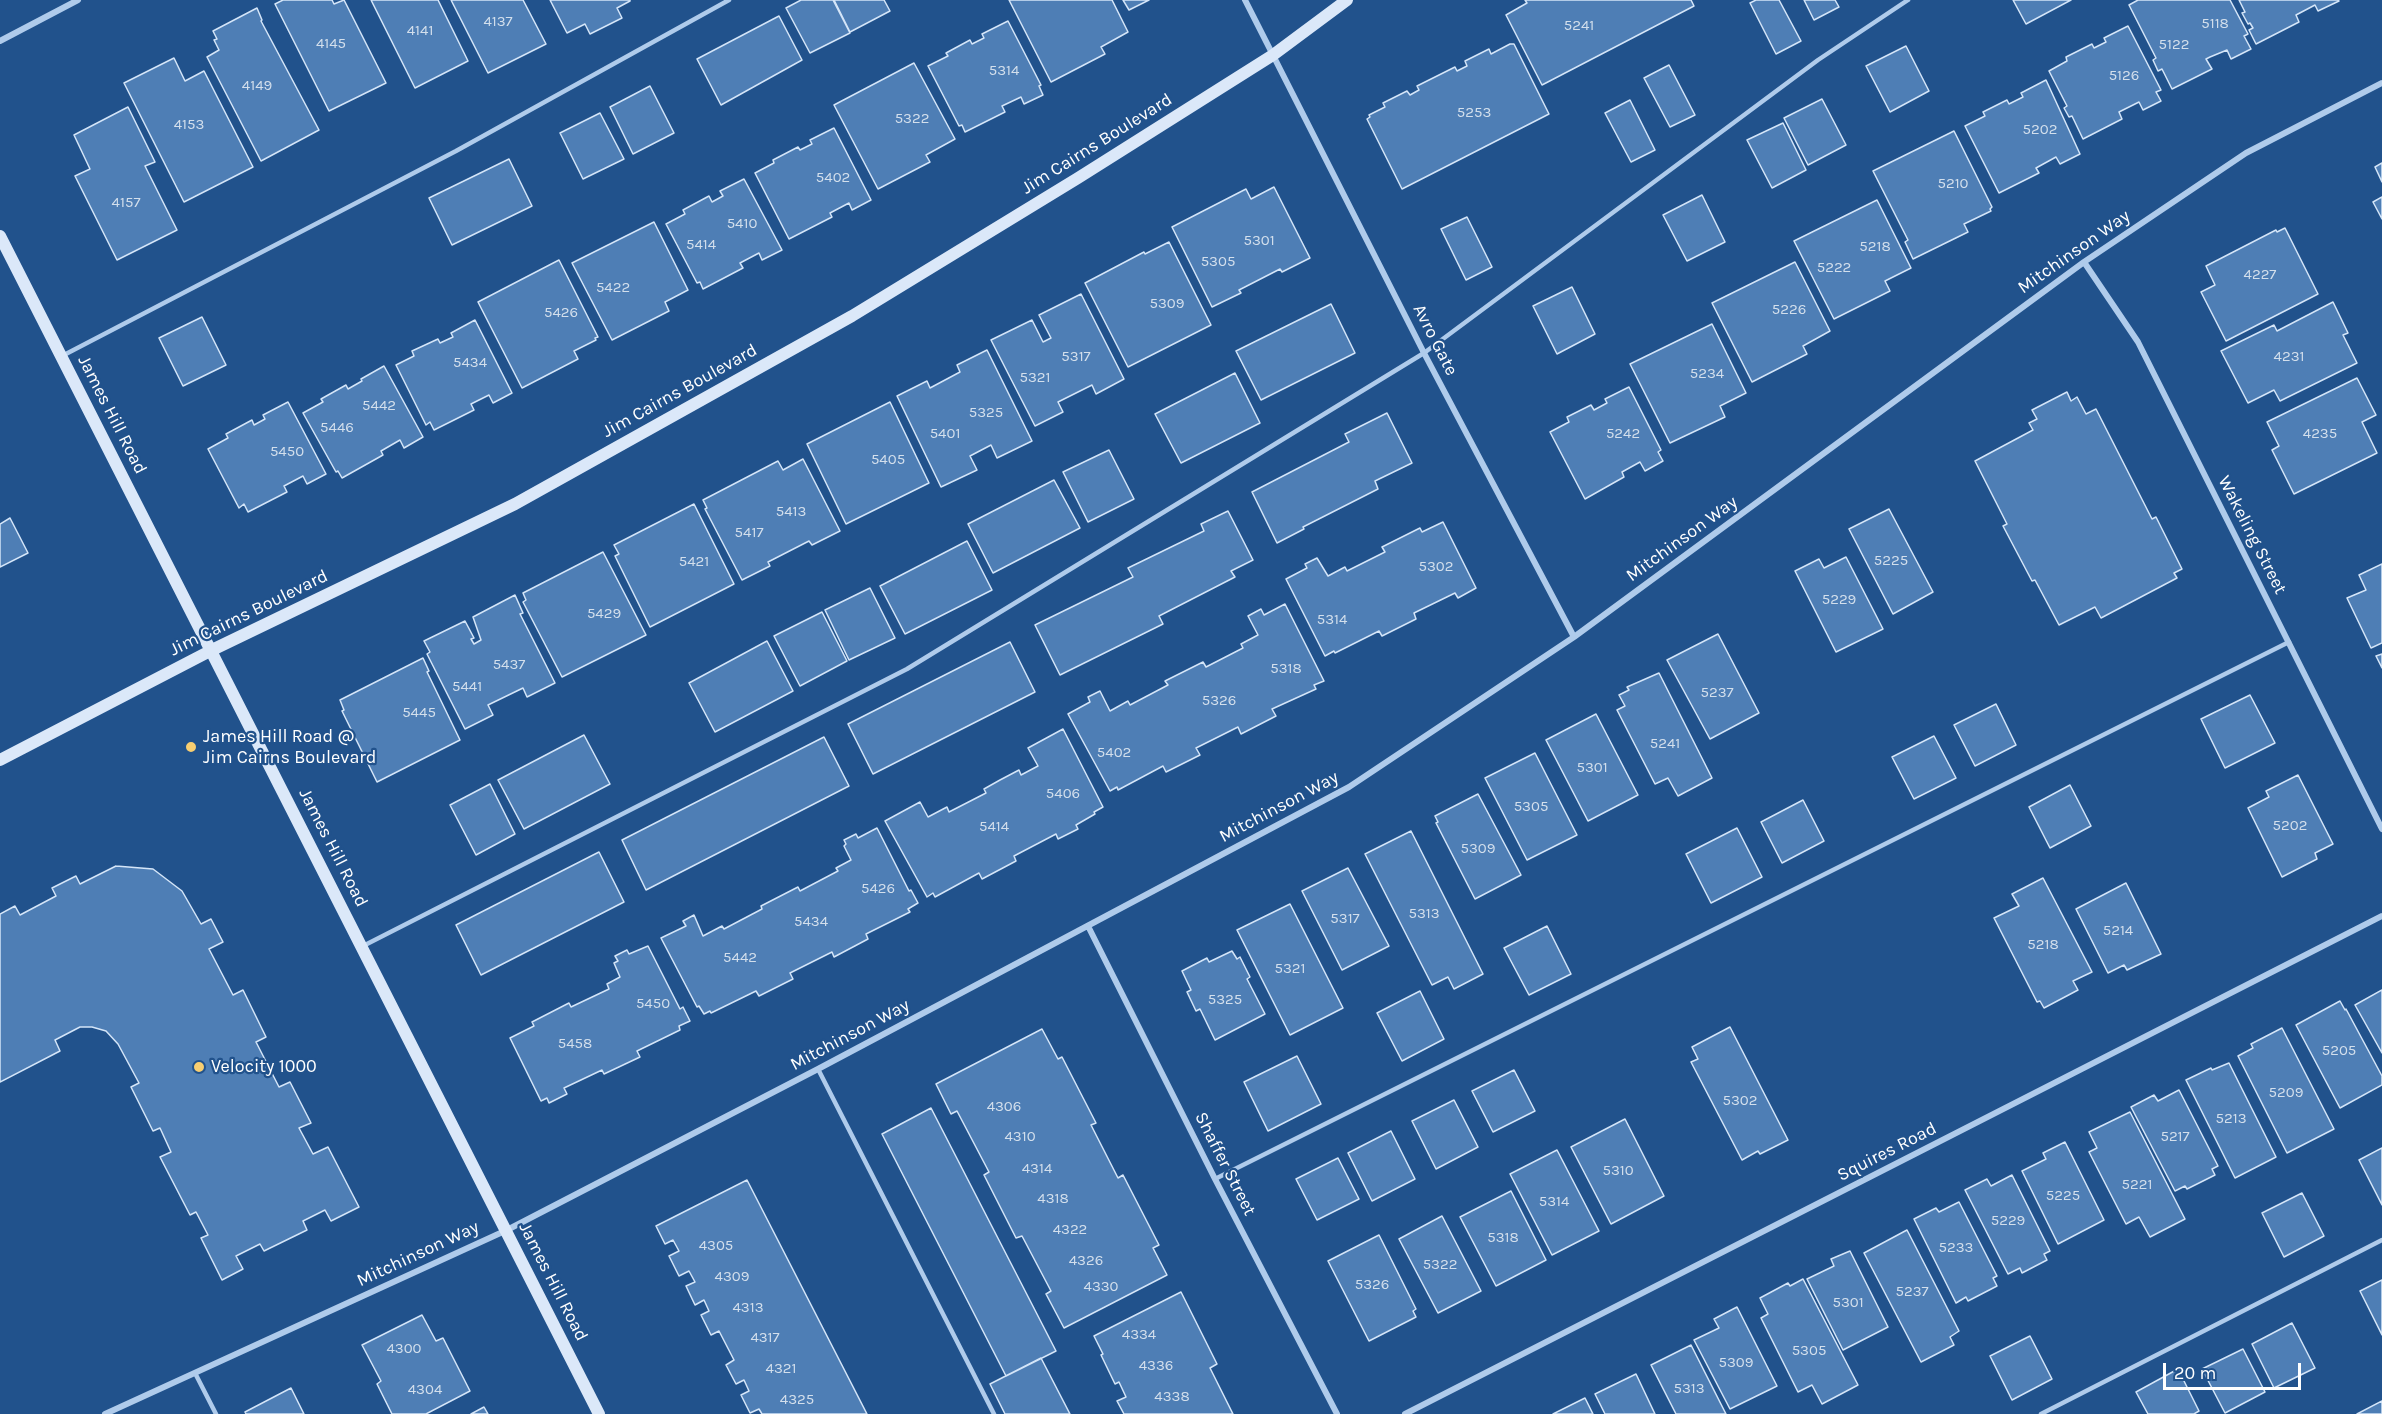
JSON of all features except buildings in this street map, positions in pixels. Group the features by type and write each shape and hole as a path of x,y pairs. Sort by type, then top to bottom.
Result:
{"street":[{"path":"0,41 78,0"},
{"name":"Avro Gate","path":"1245,0 1424,353 1574,637"},
{"name":"Jim Cairns Boulevard","path":"0,760 212,650 515,504 852,316 1273,55 1347,0"},
{"name":"Mitchinson Way","path":"105,1414 507,1230 818,1069 1349,788 1574,637 2084,262 2246,153 2382,83"},
{"name":"James Hill Road","path":"0,236 599,1414"},
{"name":"Wakeling Street","path":"2084,262 2138,342 2382,829"},
{"name":"Squires Road","path":"1405,1414 2382,916"},
{"name":"Shaffer Street","path":"1088,926 1215,1179 1337,1414"}],"lane":[{"path":"62,356 456,151 729,0"},
{"path":"363,946 907,669 1424,353 1818,60 1908,0"},
{"path":"1215,1179 2289,642"},
{"path":"818,1069 994,1414"},
{"path":"2041,1414 2382,1240"},
{"path":"195,1373 216,1414"}],"place":[{"name":"James Hill Road @ Jim Cairns Boulevard","path":"191,747"},
{"name":"Velocity 1000","path":"199,1067"}]}
